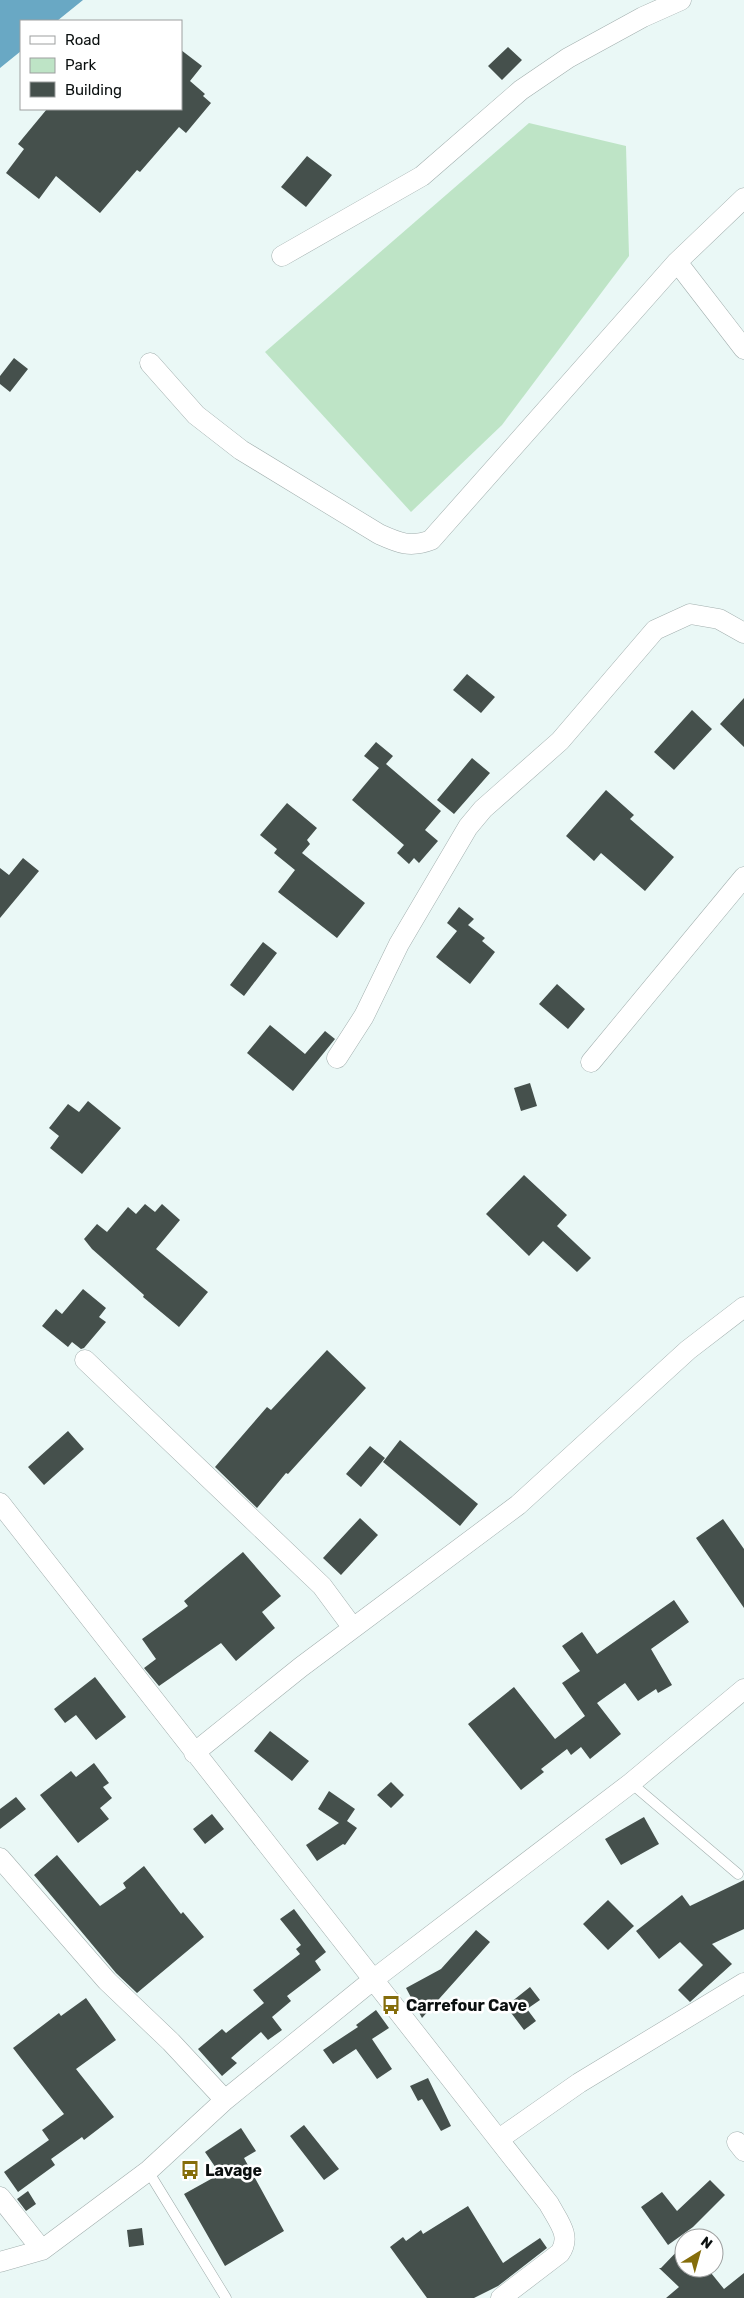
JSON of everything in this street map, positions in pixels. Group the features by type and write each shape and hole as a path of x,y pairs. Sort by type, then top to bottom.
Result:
{"street":[{"path":"282,256 422,176 521,90 568,58 643,16 681,0"},
{"path":"150,363 196,415 241,450 380,534 397,542 416,546 431,540 677,262 744,198"},
{"path":"677,262 744,349"},
{"path":"337,1058 364,1016 399,944 468,827 483,809 560,741 654,630 690,614 719,619 744,633"},
{"path":"591,1062 744,877"},
{"path":"194,1753 353,1628 518,1505 688,1350 744,1307"},
{"path":"85,1360 322,1586 353,1628"},
{"path":"0,1503 549,2204 565,2233 566,2244 560,2253 501,2298"},
{"path":"0,2262 42,2250 148,2170 225,2100 374,1980 631,1783 744,1689"},
{"path":"0,1858 107,1982 171,2042 225,2100"},
{"path":"498,2140 579,2083 744,1983"},
{"path":"0,2197 42,2250"}],"lane":[{"path":"631,1783 738,1874"},
{"path":"148,2170 226,2298"}],"green space":[{"path":"529,123 626,146 629,256 502,425 411,512 265,352"}],"water":[{"path":"0,0 83,0 58,20 20,20 20,52 0,68"}],"building":[{"path":"508,47 522,60 502,80 488,66"},
{"path":"182,51 202,66 190,81 205,94 203,96 211,103 186,133 179,127 140,172 137,170 100,213 56,176 39,199 6,173 24,149 18,144 46,110 182,110"},
{"path":"307,156 332,175 306,207 281,187"},
{"path":"14,358 28,369 10,392 0,384 0,376"},
{"path":"467,674 495,697 481,713 453,690"},
{"path":"744,698 744,747 720,724"},
{"path":"692,710 712,729 674,770 654,752"},
{"path":"376,742 393,756 386,764 441,811 425,830 438,841 419,863 414,858 409,864 397,853 404,845 352,800 379,768 364,756"},
{"path":"472,758 490,773 454,814 437,800"},
{"path":"606,790 634,815 630,819 674,857 645,891 601,853 594,861 566,836"},
{"path":"287,803 317,828 307,840 310,844 302,853 365,903 337,938 278,892 295,870 274,853 277,849 260,835"},
{"path":"23,858 39,871 0,918 0,868 9,875"},
{"path":"459,907 474,919 468,925 485,938 482,941 495,952 470,984 436,957 457,931 447,923"},
{"path":"263,942 277,953 244,996 230,985"},
{"path":"557,984 585,1009 568,1029 539,1004"},
{"path":"270,1025 305,1054 325,1031 335,1039 293,1091 247,1053"},
{"path":"530,1083 537,1106 521,1111 514,1088"},
{"path":"88,1101 121,1128 82,1174 50,1148 59,1136 49,1128 68,1104 79,1112"},
{"path":"524,1175 567,1215 557,1226 591,1258 577,1272 543,1241 529,1256 486,1214"},
{"path":"145,1204 155,1212 162,1204 180,1220 156,1249 208,1292 179,1327 143,1297 144,1295 92,1249 84,1239 97,1224 107,1232 128,1207 136,1214"},
{"path":"83,1289 106,1308 99,1317 106,1322 84,1348 81,1349 72,1342 68,1347 42,1326 56,1309 62,1314"},
{"path":"327,1350 366,1388 288,1474 286,1473 257,1508 215,1467 267,1407 271,1410"},
{"path":"68,1431 84,1449 44,1485 28,1467"},
{"path":"400,1440 478,1504 460,1526 383,1462"},
{"path":"370,1446 385,1458 361,1487 346,1474"},
{"path":"360,1518 378,1535 341,1575 323,1558"},
{"path":"723,1519 744,1549 744,1608 696,1538"},
{"path":"243,1552 281,1596 262,1612 275,1628 236,1661 221,1643 159,1686 144,1668 156,1659 142,1639 188,1606 184,1601"},
{"path":"674,1600 689,1622 651,1649 672,1685 658,1693 656,1689 638,1701 625,1683 597,1703 621,1734 590,1759 581,1747 571,1755 567,1749 541,1769 544,1772 521,1790 468,1724 514,1687 555,1739 585,1716 562,1683 580,1671 562,1646 582,1632 597,1654"},
{"path":"95,1677 126,1717 96,1740 76,1715 65,1723 54,1709"},
{"path":"270,1731 309,1761 292,1781 254,1751"},
{"path":"94,1763 109,1783 103,1787 112,1798 100,1808 109,1819 78,1843 40,1795 71,1771 76,1777"},
{"path":"391,1782 404,1795 391,1808 377,1795"},
{"path":"329,1791 355,1809 347,1821 357,1828 345,1845 343,1844 317,1861 306,1845 339,1823 318,1809"},
{"path":"16,1797 26,1809 0,1829 0,1809"},
{"path":"212,1814 224,1829 205,1844 193,1829"},
{"path":"644,1817 659,1844 621,1865 605,1839"},
{"path":"57,1855 100,1906 126,1888 123,1883 144,1866 181,1914 183,1912 204,1937 137,1993 116,1973 34,1875"},
{"path":"744,1880 744,1929 712,1944 732,1964 690,2002 678,1990 703,1965 680,1942 659,1959 636,1931 682,1895 690,1906"},
{"path":"608,1900 634,1926 608,1950 583,1924"},
{"path":"294,1909 326,1952 315,1961 321,1970 287,1996 291,2001 272,2017 282,2030 268,2040 261,2032 231,2058 237,2063 222,2076 198,2049 222,2029 226,2033 264,2003 253,1990 300,1954 296,1949 301,1945 280,1919"},
{"path":"476,1930 490,1942 422,2018 406,1988 441,1969"},
{"path":"530,1987 540,2000 527,2009 536,2021 524,2030 506,2006"},
{"path":"86,1998 116,2040 76,2069 114,2117 84,2140 82,2137 51,2159 55,2165 18,2192 4,2172 49,2140 42,2130 64,2114 13,2048 59,2013 61,2016"},
{"path":"376,2010 389,2028 372,2039 392,2069 377,2079 356,2049 333,2064 323,2050 358,2027 356,2025"},
{"path":"428,2078 451,2126 441,2131 422,2099 418,2101 410,2086"},
{"path":"304,2125 339,2169 324,2180 290,2136"},
{"path":"241,2128 256,2151 244,2158 284,2231 225,2266 184,2194 220,2174 205,2152"},
{"path":"710,2180 725,2195 692,2228 674,2228 674,2241 668,2245 641,2207 662,2192 677,2211"},
{"path":"28,2191 36,2204 26,2211 17,2199"},
{"path":"468,2206 503,2263 540,2238 547,2248 498,2286 474,2298 427,2298 390,2247 403,2237 406,2241 421,2230 423,2234"},
{"path":"142,2228 144,2245 129,2247 127,2230"},
{"path":"674,2254 674,2278 715,2278 724,2289 744,2273 744,2298 666,2298 679,2287 659,2268"}],"place":[{"name":"Carrefour Cave","path":"391,2005"},
{"name":"Lavage","path":"190,2170"}]}
